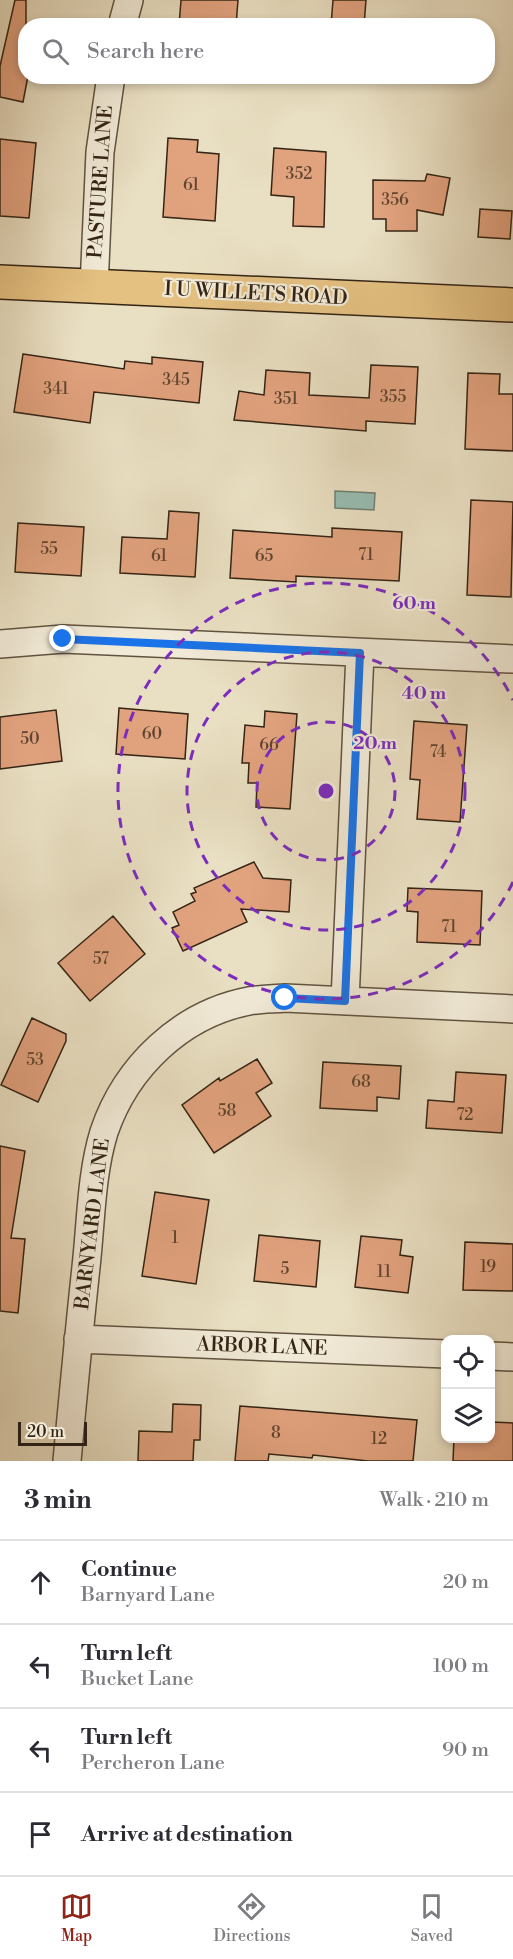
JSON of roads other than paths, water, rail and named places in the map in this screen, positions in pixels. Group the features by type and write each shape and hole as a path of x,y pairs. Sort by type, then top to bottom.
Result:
{"main road":[{"name":"I U WILLETS ROAD","path":"0,282 513,305"}],"street":[{"path":"124,18 129,0"},
{"name":"PASTURE LANE","path":"94,287 100,152 110,84"},
{"path":"0,644 63,639 513,659"},
{"path":"345,1001 360,653"},
{"name":"BARNYARD LANE","path":"67,1461 95,1181 104,1133 120,1096 152,1053 184,1026 227,1007 250,1000 285,998 513,1009"},
{"name":"ARBOR LANE","path":"78,1339 441,1354"},
{"path":"495,1356 513,1357"}],"water":[{"path":"335,491 375,493 374,510 335,508"}]}
